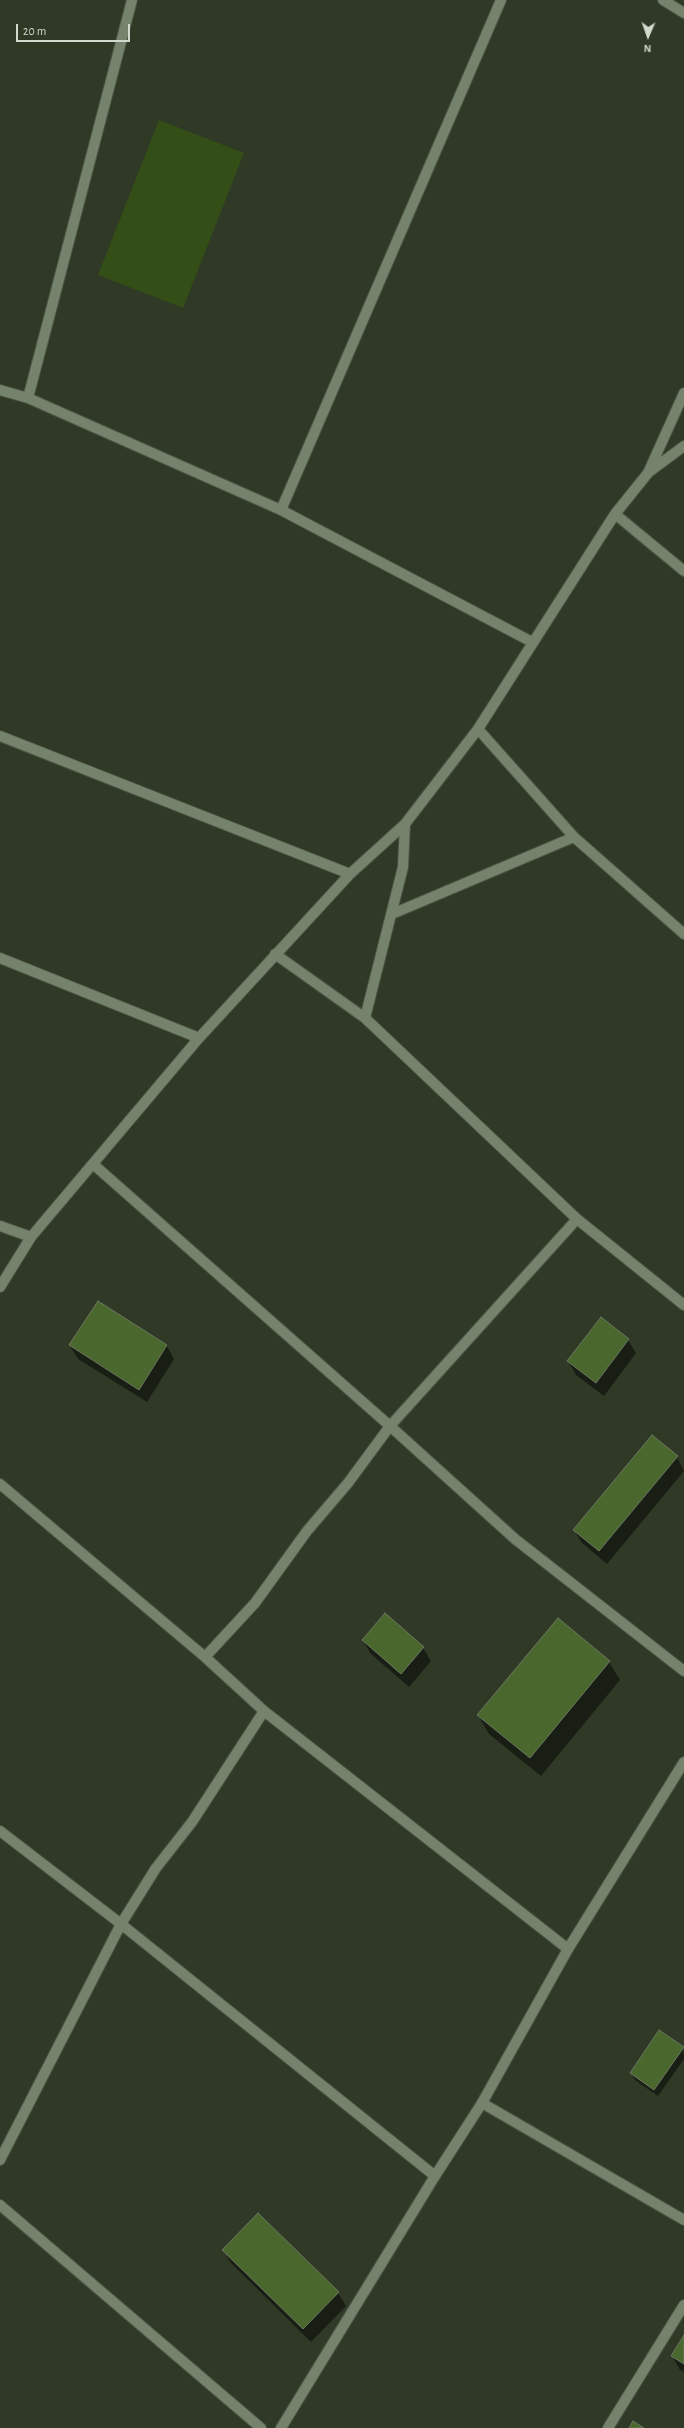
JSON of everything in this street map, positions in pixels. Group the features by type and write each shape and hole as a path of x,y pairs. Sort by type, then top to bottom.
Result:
{"street":[{"path":"28,398 132,0"},
{"path":"281,510 501,0"},
{"path":"663,0 684,13"},
{"path":"0,390 28,398 281,510 532,642"},
{"path":"0,1287 31,1238 199,1038 350,874 405,824 478,729 532,642 615,514 648,472 684,393"},
{"path":"648,472 684,446"},
{"path":"615,514 684,571"},
{"path":"478,729 574,837 684,934"},
{"path":"0,736 350,874"},
{"path":"365,1018 403,867 405,824"},
{"path":"392,914 574,837"},
{"path":"275,954 365,1018 577,1219 684,1304"},
{"path":"0,958 199,1038"},
{"path":"93,1164 390,1426 515,1539 684,1671"},
{"path":"205,1657 255,1603 307,1531 348,1483 390,1426 577,1219"},
{"path":"0,1226 31,1238"},
{"path":"0,1484 205,1657 264,1711 568,1949"},
{"path":"0,2160 121,1924 156,1868 192,1822 264,1711"},
{"path":"281,2428 435,2176 482,2103 568,1949 684,1762"},
{"path":"0,1831 121,1924 435,2176"},
{"path":"482,2103 684,2220"},
{"path":"0,2205 261,2428"},
{"path":"608,2428 684,2305"}],"green space":[{"path":"159,120 244,153 183,308 98,275"}],"building":[{"path":"98,1301 167,1345 139,1390 69,1345"},
{"path":"601,1317 629,1339 596,1383 567,1361"},
{"path":"652,1435 678,1456 599,1551 573,1530"},
{"path":"385,1613 424,1647 401,1674 362,1640"},
{"path":"558,1618 610,1661 530,1758 477,1715"},
{"path":"659,2030 684,2047 654,2090 630,2073"},
{"path":"258,2213 339,2292 303,2329 222,2250"},
{"path":"684,2335 684,2364 671,2356"},
{"path":"633,2421 644,2428 629,2428"}]}
